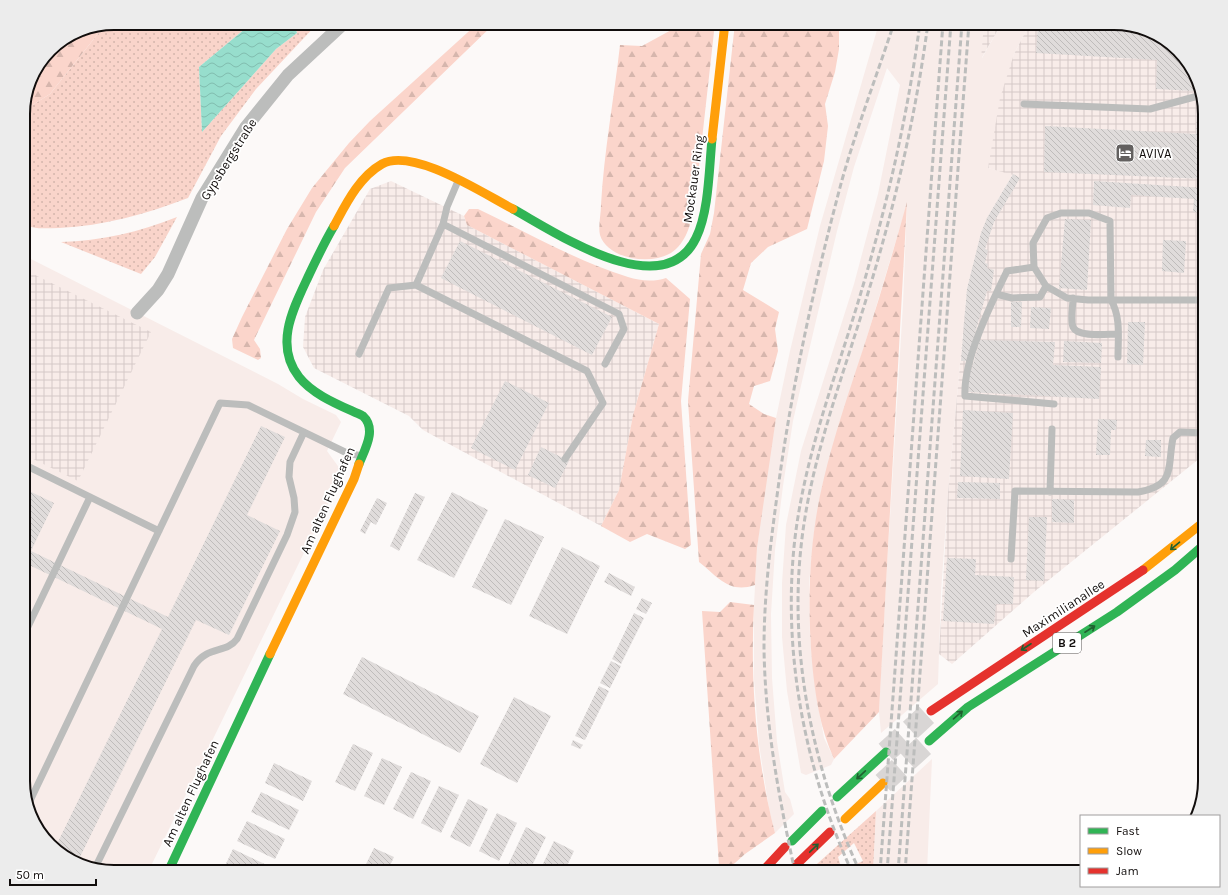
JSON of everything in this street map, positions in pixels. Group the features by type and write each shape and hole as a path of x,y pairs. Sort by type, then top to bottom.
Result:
{"main road":[{"name":"Mockauer Ring","path":"458,181 601,256 645,268 662,266 672,262 682,255 694,241 700,228 705,203 724,30"},
{"name":"Am alten Flughafen","path":"171,865 251,693 354,479 370,433 371,427 368,420 306,386 296,374 285,344 286,327 293,308 347,202 371,171 383,163 412,161 433,168 458,181"},
{"name":"Maximilianallee","path":"931,711 960,689 1105,596 1165,554 1198,527"},
{"name":"B 2","path":"929,741 968,707 1117,612 1175,570 1198,550"},
{"path":"837,797 886,752"},
{"path":"844,819 884,783"},
{"path":"769,865 822,811"},
{"path":"797,864 830,832"}],"street":[{"name":"Gypsbergstraße","path":"137,313 158,290 168,274 202,198 224,160 246,127 288,75 336,30"}],"lane":[{"path":"1024,104 1150,109 1196,97"},
{"path":"416,285 444,224 447,207 458,181"},
{"path":"1118,357 1116,309 1111,300 1110,221 1089,212 1061,213 1047,218 1033,243 1034,267 1046,286 1068,298 1111,300 1198,300"},
{"path":"444,224 619,314 624,329 605,364"},
{"path":"1034,267 1007,271 984,321 964,382 965,396 1054,404"},
{"path":"359,354 389,288 416,285 587,371 603,403 565,459"},
{"path":"996,294 1012,298 1040,297 1046,286"},
{"path":"1073,298 1072,319 1073,326 1076,331 1084,334 1118,334"},
{"path":"32,797 220,403 248,405 347,453 362,456"},
{"path":"1050,492 1052,430"},
{"path":"97,863 194,666 204,653 232,644 237,639 284,542 295,512 294,498 289,477 290,462 304,432"},
{"path":"1011,559 1015,491 1138,492 1151,490 1161,484 1169,474 1173,438 1180,432 1198,433"},
{"path":"30,467 159,531"},
{"path":"30,622 90,497"}],"shaded area":[{"path":"114,30 244,30 199,67 202,132 276,49 297,33 296,30 311,30 256,89 221,136 188,198 141,214 109,222 59,228 36,228 30,226 30,108 50,94 100,32"},
{"path":"877,30 984,30 982,58 998,30 1026,30 1014,54 988,168 1013,174 987,218 981,234 967,289 948,493 941,592 938,684 881,733 879,712 903,304 907,204 823,483 814,533 809,584 810,636 815,687 824,738 834,759 831,765 806,775 801,773 787,691 782,637 782,583 786,525 801,451 854,284 878,194 900,85 887,68 854,167 837,231 793,421 775,550 771,614 772,678 777,742 785,792 790,799 794,814 775,833 769,809 759,744 754,679 754,605 757,548 765,483 776,418 790,351 820,226"},
{"path":"983,30 998,30 981,59"},
{"path":"1026,30 1125,31 1141,34 1165,47 1184,67 1192,82 1198,114 1198,460 1034,592 952,664 939,654 948,493 967,289 981,234 987,218 1013,175 988,168 1000,98 1014,54"},
{"path":"391,181 464,216 467,225 659,324 633,415 619,490 601,526 423,430 409,416 314,368 303,347 305,317 323,270 370,189"},
{"path":"177,217 155,257 141,274 61,242 91,240 120,235"},
{"path":"30,259 336,415 341,422 327,451 343,473 151,865 103,864 87,861 67,851 51,837 41,823 36,813 30,787"},
{"path":"30,272 151,332 78,481 30,457"},
{"path":"932,759 927,865 873,865 876,811"},
{"path":"876,811 873,865 854,865 863,861 854,843 838,857 840,865 816,865"}],"green space":[{"path":"470,30 488,30 345,168 316,212 254,340 260,349 261,358 258,360 233,348 232,339 287,229 312,188 349,143 370,121"},
{"path":"671,30 714,30 693,214 687,233 676,249 668,255 646,259 623,256 613,251 605,244 599,232 604,165 620,45 642,46"},
{"path":"734,30 839,30 839,49 835,72 825,104 828,126 824,161 807,229 768,247 751,263 743,290 779,312 775,329 778,351 770,381 754,386 749,404 764,414 776,418 757,548 755,585 746,587 731,586 718,578 699,562 688,401 701,254 710,234 714,213"},
{"path":"100,32 50,94 30,106 34,87 44,67 54,54 72,41 87,34"},
{"path":"907,202 879,712 834,759 825,735 819,711 812,662 810,639 810,572 812,549 818,504 832,447"},
{"path":"469,209 478,209 571,255 609,270 642,280 657,280 666,278 690,299 681,401 691,545 685,549 647,534 630,542 601,526 619,490 633,415 659,324 467,225 464,216"},
{"path":"730,602 754,605 753,662 756,720 763,777 775,833 745,854 733,865 719,865 702,611 720,612"}],"water":[{"path":"244,30 296,30 297,33 276,49 202,132 199,67"}],"building":[{"path":"1038,30 1114,30 1141,34 1161,44 1177,58 1192,82 1194,91 1156,89 1157,60 1036,53"},
{"name":"AVIVA","path":"1197,106 1198,179 1044,172 1045,126 1196,134"},
{"path":"1013,174 1020,178 994,222 985,249 988,250 985,263 988,264 987,268 994,270 991,291 987,291 967,361 961,361 967,289 981,233 987,218"},
{"path":"1094,181 1198,188 1198,212 1193,212 1194,199 1131,195 1130,208 1093,205"},
{"path":"1065,219 1091,220 1087,290 1059,288"},
{"path":"1163,240 1186,241 1184,273 1162,271"},
{"path":"460,241 612,317 592,355 441,278"},
{"path":"1011,302 1022,302 1021,327 1011,327"},
{"path":"1031,307 1051,308 1049,329 1030,328"},
{"path":"1128,322 1145,322 1143,365 1127,364"},
{"path":"980,340 1055,342 1053,365 1101,367 1099,399 968,392 969,378"},
{"path":"1064,341 1102,343 1101,363 1063,362"},
{"path":"505,381 549,403 515,470 471,448"},
{"path":"963,410 1013,413 1009,479 960,476"},
{"path":"1098,419 1117,420 1116,430 1111,430 1110,455 1096,455"},
{"path":"261,426 285,437 247,515 280,531 229,635 196,620 80,857 67,851 57,843 162,629 30,565 30,491 54,503 31,551 168,617"},
{"path":"1146,440 1161,440 1161,457 1145,456"},
{"path":"541,447 569,461 555,488 528,475"},
{"path":"958,482 1000,483 1000,499 957,498"},
{"path":"452,492 488,510 454,578 417,560"},
{"path":"415,493 425,497 399,551 390,546"},
{"path":"377,498 387,503 376,525 371,522 365,534 360,531"},
{"path":"1052,499 1074,500 1074,523 1052,522"},
{"path":"1029,517 1047,517 1044,581 1026,580"},
{"path":"505,519 544,537 511,605 472,587"},
{"path":"562,547 600,566 567,634 529,616"},
{"path":"947,558 976,559 975,575 1014,577 1013,604 996,604 994,624 943,621"},
{"path":"609,573 635,587 631,596 604,582"},
{"path":"642,598 652,603 646,614 636,609"},
{"path":"634,613 644,618 621,664 612,659"},
{"path":"362,657 479,716 460,753 343,694"},
{"path":"611,661 621,666 610,688 600,683"},
{"path":"599,686 609,691 585,740 575,736"},
{"path":"514,697 551,716 517,783 480,764"},
{"path":"573,740 583,745 580,749 571,745"},
{"path":"353,744 373,753 355,791 335,782"},
{"path":"382,758 402,767 384,805 364,796"},
{"path":"274,763 312,781 303,801 265,783"},
{"path":"411,772 431,781 413,819 393,809"},
{"path":"439,786 459,795 441,833 421,823"},
{"path":"261,792 299,810 289,830 251,812"},
{"path":"468,799 488,809 470,847 450,837"},
{"path":"497,813 517,823 499,861 479,851"},
{"path":"247,821 285,839 275,859 237,841"},
{"path":"526,827 546,837 532,865 508,865"},
{"path":"554,841 574,851 567,865 542,865"},
{"path":"374,848 394,857 390,865 366,865"},
{"path":"233,849 267,865 225,865"}],"tunnel":[{"path":"886,752 931,711"},
{"path":"883,783 929,741"}],"railway":[{"path":"794,865 774,761 765,676 765,610 772,534 796,377 822,258 848,160 892,30"},
{"path":"849,865 822,795 802,714 795,672 792,631 791,589 794,547 798,514 813,449 862,289 889,190 910,90 919,30"},
{"path":"857,865 830,794 818,754 809,713 802,672 799,630 798,588 801,547 805,515 828,419 878,260 896,193 911,125 927,30"},
{"path":"881,865 942,30"},
{"path":"888,865 950,30"},
{"path":"899,865 961,30"},
{"path":"906,865 968,30"}],"traffic: fast":[{"path":"513,209 555,233 608,258 635,265 659,265 680,257 696,238 704,216 712,139"},
{"path":"334,226 323,245 292,314 288,327 288,352 292,365 305,384 329,400 363,416 367,421 369,427 367,446 359,464"},
{"path":"929,741 968,707 1117,612 1175,570 1198,550"},
{"path":"171,865 270,654"},
{"path":"837,797 886,752"},
{"path":"792,841 822,811"}],"traffic: slow":[{"path":"712,139 724,30"},
{"path":"334,226 343,209 366,176 382,164 395,160 411,162 448,174 513,209"},
{"path":"270,654 354,479 359,464"},
{"path":"1143,570 1198,527"},
{"path":"845,819 883,783"}],"traffic: jam":[{"path":"931,711 1143,570"},
{"path":"797,864 830,832"},
{"path":"768,865 785,847"}],"place":[{"name":"AVIVA","path":"1125,153"}]}
